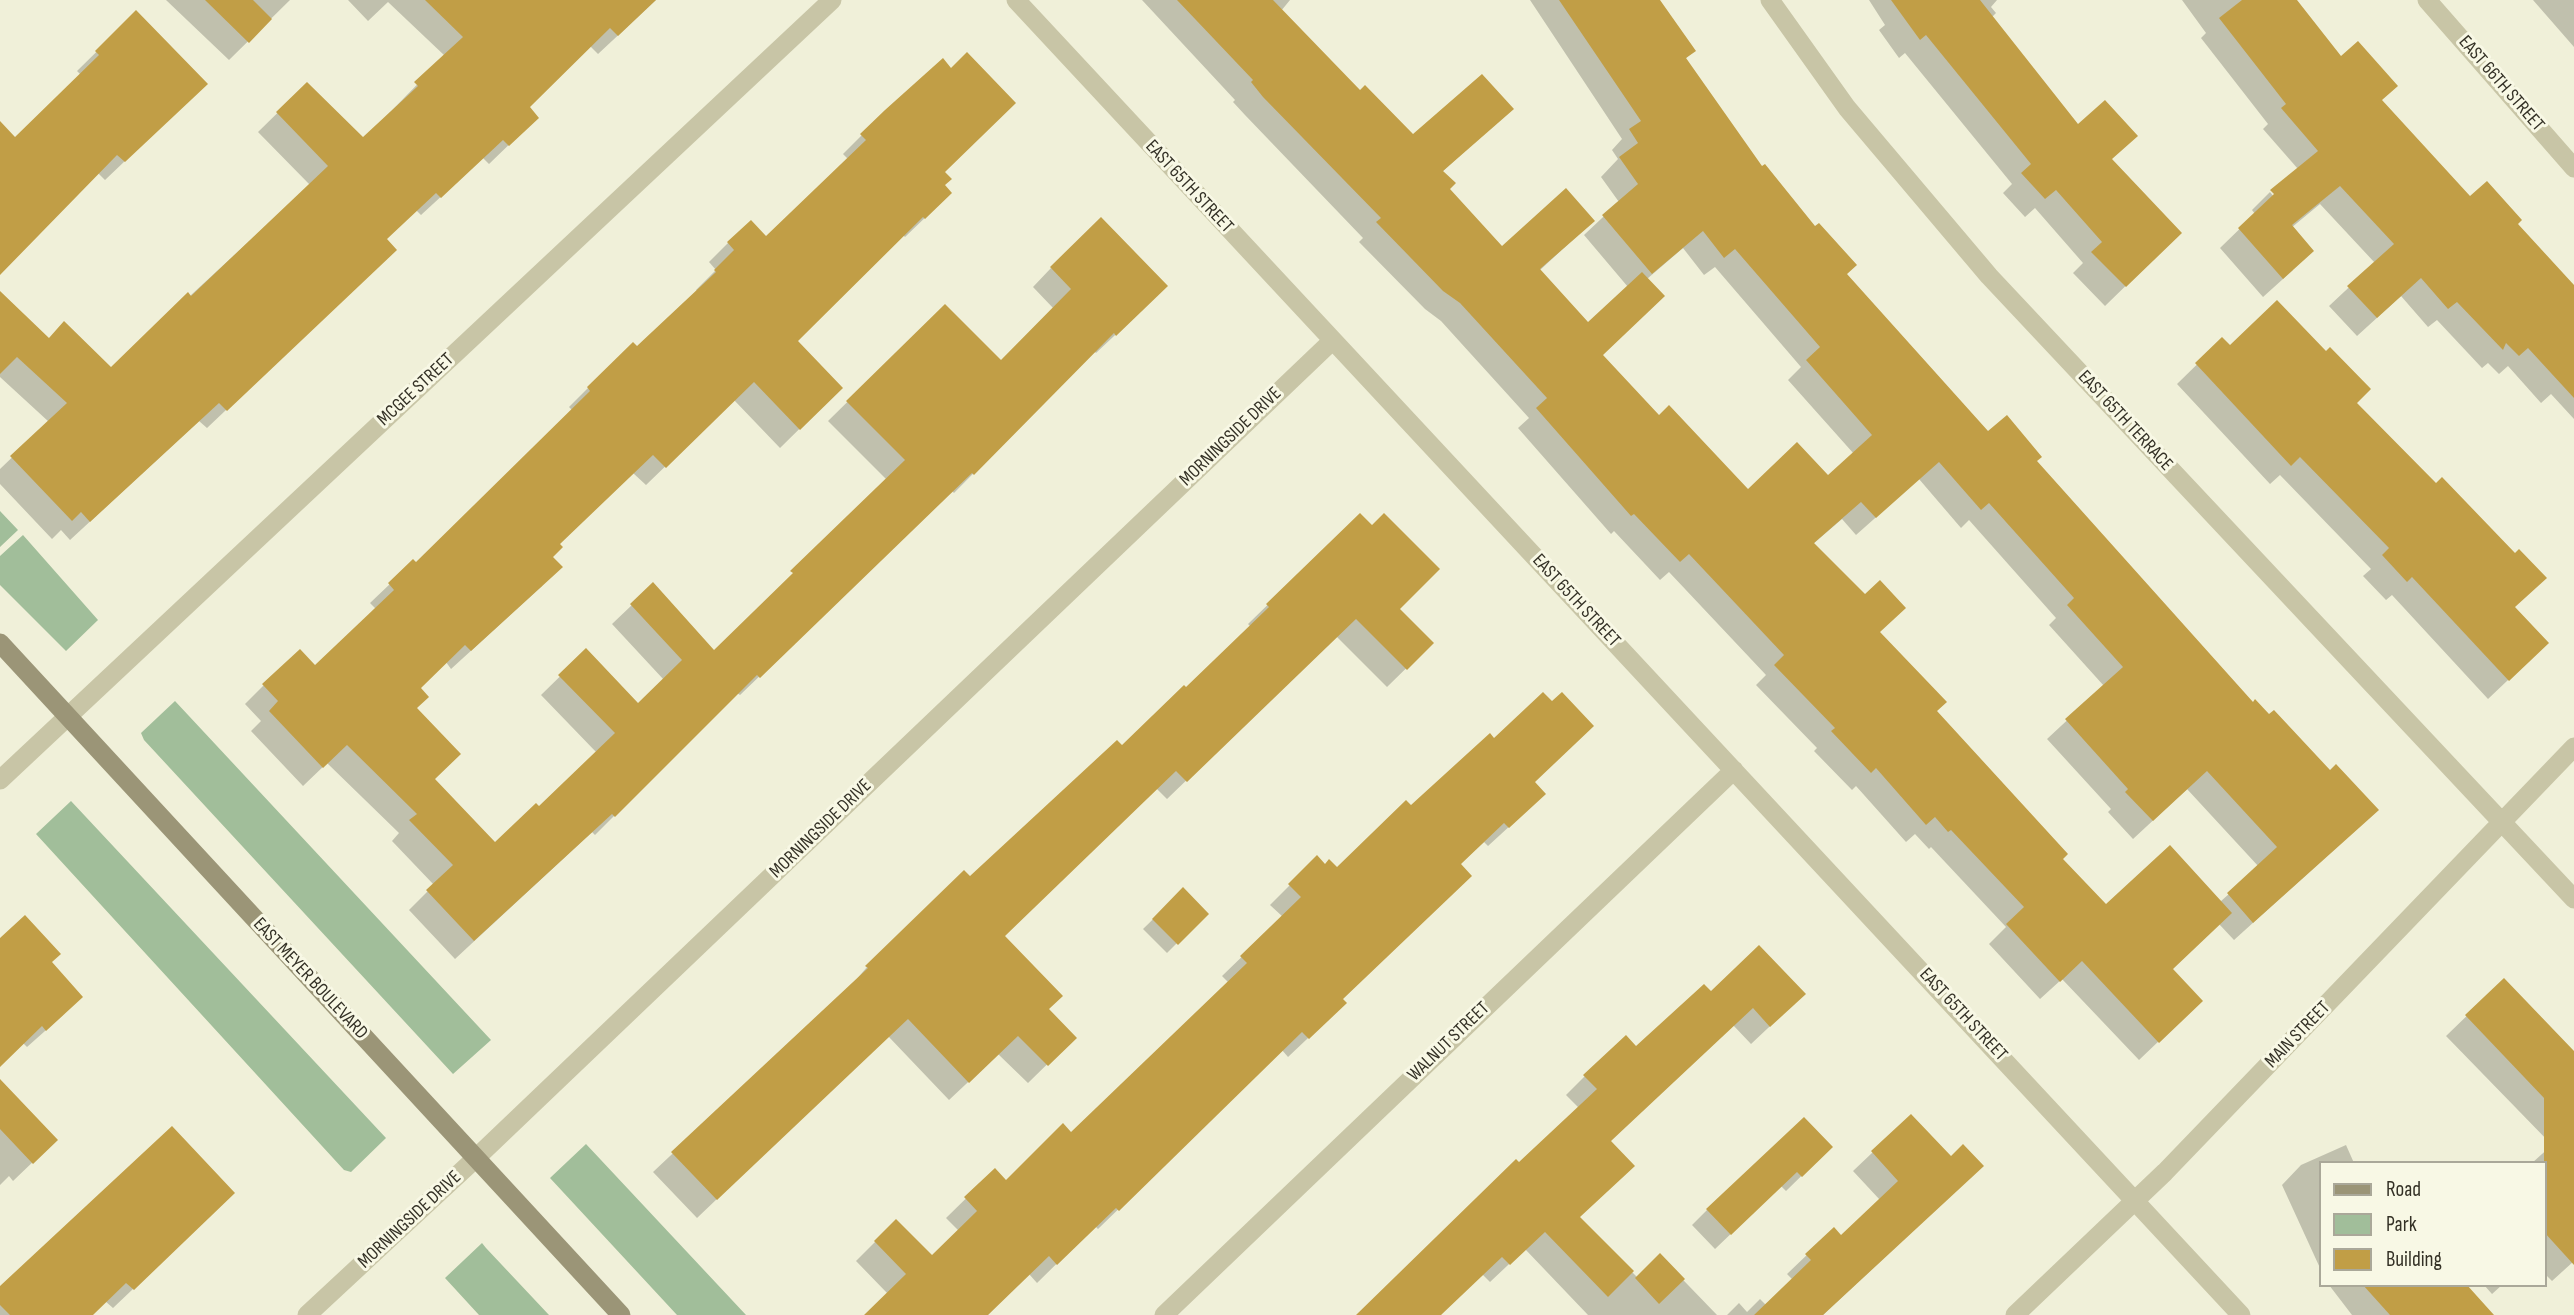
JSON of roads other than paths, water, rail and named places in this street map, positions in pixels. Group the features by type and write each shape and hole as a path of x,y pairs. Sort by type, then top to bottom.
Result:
{"main road":[{"name":"EAST MEYER BOULEVARD","path":"0,643 621,1315"}],"street":[{"name":"MCGEE STREET","path":"0,780 832,0"},
{"name":"EAST 65TH STREET","path":"1016,0 2241,1315"},
{"name":"EAST 65TH TERRACE","path":"1770,0 1847,108 1989,276 2574,899"},
{"name":"EAST 66TH STREET","path":"2427,0 2574,168"},
{"name":"MORNINGSIDE DRIVE","path":"307,1315 476,1158 1332,341"},
{"name":"MAIN STREET","path":"2015,1315 2137,1201 2574,747"},
{"name":"WALNUT STREET","path":"1164,1315 1734,770"}]}
